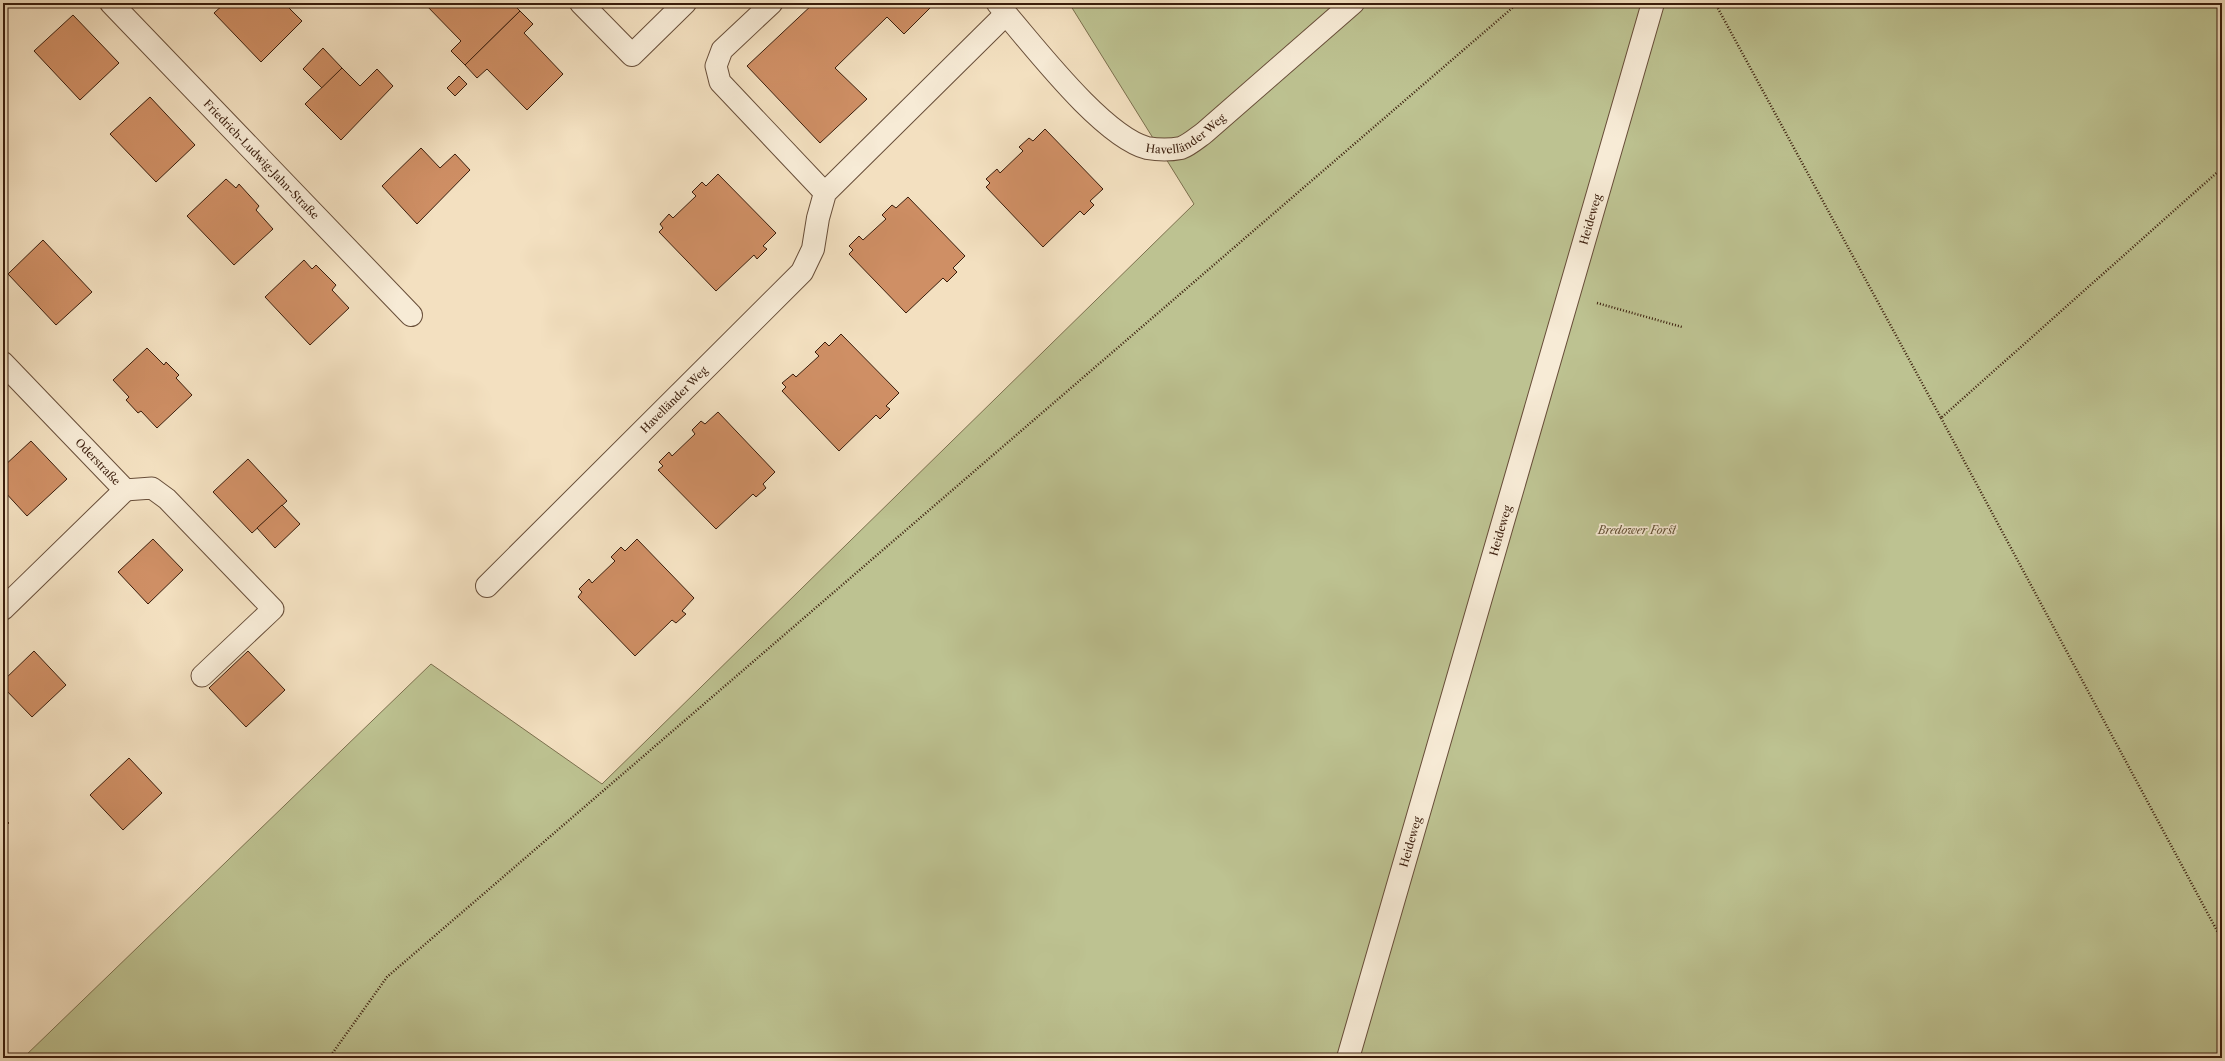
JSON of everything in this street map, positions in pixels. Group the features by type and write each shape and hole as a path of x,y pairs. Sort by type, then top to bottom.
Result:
{"street":[{"name":"Friedrich-Ludwig-Jahn-Straße","path":"111,3 411,315"},
{"path":"581,3 632,55 685,3"},
{"name":"Havelländer Weg","path":"486,586 802,272 813,248 818,218 825,193 1002,9 1095,114 1121,135 1147,148 1166,150 1182,147 1204,133 1353,3"},
{"name":"Heideweg","path":"1348,1058 1653,3"},
{"name":"Oderstraße","path":"3,363 125,490 3,609"}],"lane":[{"path":"772,3 722,50 716,66 720,82 825,193"},
{"path":"125,490 152,488 168,499 273,609 202,676"}],"path":[{"path":"329,1058 387,977 1518,3"},
{"path":"1715,3 1941,418 2222,940"},
{"path":"1941,418 2222,168"},
{"path":"1569,295 1682,327"}],"green space":[{"name":"Bredower Forst","path":"1069,3 2222,3 2222,600 2218,605 2222,633 2222,1058 23,1058 431,664 602,784 1194,204"}],"building":[{"path":"225,3 284,3 302,21 261,62 214,13"},
{"path":"424,3 495,3 498,6 501,3 512,3 520,11 465,65 451,51 461,41"},
{"path":"814,3 935,3 904,34 887,17 835,68 867,99 820,143 747,66"},
{"path":"520,11 533,24 524,33 563,74 527,110 487,69 477,78 465,65"},
{"path":"73,15 119,63 80,100 34,51"},
{"path":"323,48 342,68 322,88 303,69"},
{"path":"342,68 360,86 377,69 393,86 341,140 305,104"},
{"path":"459,76 467,84 455,96 447,88"},
{"path":"150,97 195,145 156,182 110,134"},
{"path":"1045,129 1103,189 1090,201 1094,205 1084,215 1080,211 1043,247 986,187 990,183 986,179 997,169 1000,173 1023,151 1019,147 1029,138 1033,141"},
{"path":"421,148 440,168 455,154 470,170 417,224 382,186"},
{"path":"718,174 776,233 763,246 767,249 757,259 754,255 716,291 659,232 663,228 660,224 669,214 673,218 696,196 692,192 702,182 706,186"},
{"path":"226,179 236,188 239,184 259,206 256,210 273,229 234,265 187,216"},
{"path":"908,197 965,256 953,268 957,272 947,282 943,278 906,313 849,254 853,250 849,246 859,236 863,240 886,219 882,215 892,205 896,208"},
{"path":"43,240 92,292 56,325 8,274"},
{"path":"304,260 312,269 316,265 336,285 332,290 349,308 310,345 265,297"},
{"path":"841,334 899,393 886,406 890,409 880,419 876,415 839,451 782,391 786,387 782,383 793,374 796,377 819,356 815,352 825,342 829,346"},
{"path":"147,348 164,365 166,362 179,375 176,378 192,395 157,428 141,411 138,413 126,400 129,397 113,380"},
{"path":"718,412 775,472 763,484 766,488 756,497 753,494 716,529 658,470 663,466 659,462 669,452 672,456 695,434 692,430 701,421 705,424"},
{"path":"31,441 67,479 27,516 3,490 3,467"},
{"path":"248,459 287,501 252,533 213,492"},
{"path":"282,505 300,524 275,548 257,528"},
{"path":"153,539 183,570 148,604 118,572"},
{"path":"637,539 694,598 682,611 686,614 676,623 672,620 635,656 578,597 582,592 579,589 589,579 592,583 615,561 611,557 621,547 625,551"},
{"path":"34,651 66,685 32,717 3,687 3,681"},
{"path":"248,651 285,690 246,727 209,688"},
{"path":"129,758 162,793 123,830 90,795"},
{"path":"3,817 9,823 3,828"}]}
